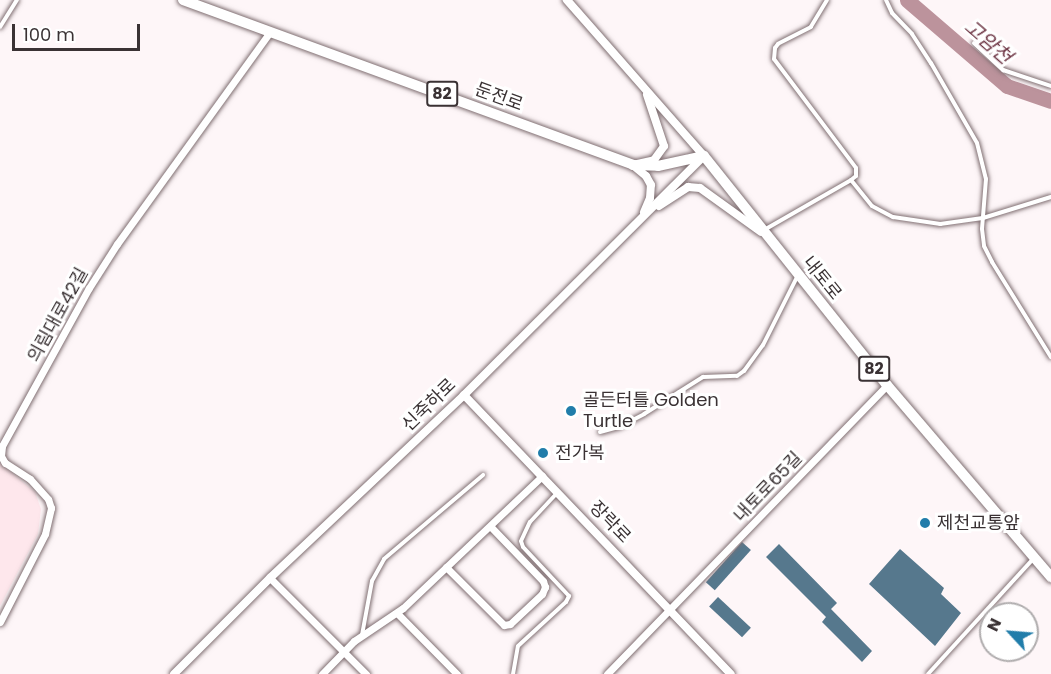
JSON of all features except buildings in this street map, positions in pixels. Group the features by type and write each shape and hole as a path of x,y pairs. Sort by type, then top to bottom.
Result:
{"main road":[{"name":"둔전로","path":"183,0 633,165 658,166 704,156"},
{"name":"내토로","path":"704,156 887,385 1051,577"}],"street":[{"name":"내토로","path":"567,0 704,156"},
{"name":"의림대로42길","path":"0,622 45,534 51,508 48,499 30,479 5,463 1,456 2,446 89,288 117,244 270,32"},
{"path":"633,165 654,160 664,146 663,137 644,90"},
{"name":"신죽하로","path":"174,674 270,578 464,395 704,156"},
{"path":"633,165 646,176 651,185 650,198 641,218"},
{"path":"641,218 682,190 693,187 716,198 767,235"},
{"name":"내토로65길","path":"607,674 887,385"},
{"name":"장락로","path":"464,395 731,674"},
{"path":"322,674 362,636 397,613 542,476"},
{"path":"446,567 504,625 510,624 543,594 545,587 543,581 490,526"},
{"path":"270,578 366,674"},
{"path":"397,613 457,674"}],"lane":[{"path":"0,27 17,0"},
{"path":"767,235 856,176 856,168 791,84 773,54 778,44 812,27 826,0"},
{"path":"886,0 892,13 912,34 931,63 977,143 986,179 982,236 987,252 1051,357"},
{"path":"974,43 1004,70 1051,86"},
{"path":"851,180 872,206 893,217 940,224 983,218 1051,198"},
{"path":"600,432 619,427 644,414 703,377 737,376 744,371 763,345 798,274"},
{"path":"362,636 372,581 384,559 483,476"},
{"path":"513,674 521,641 566,602 569,596 523,547 521,541 530,522 558,492"},
{"path":"928,674 1034,558"}],"shaded area":[{"path":"0,463 35,492 41,509 38,534 0,606"}],"waterway":[{"name":"고암천","path":"907,0 1007,86 1051,101"}],"place":[{"name":"골든터틀 Golden Turtle","path":"571,411"},
{"name":"전가복","path":"543,453"},
{"name":"제천교통앞","path":"925,523"}]}
